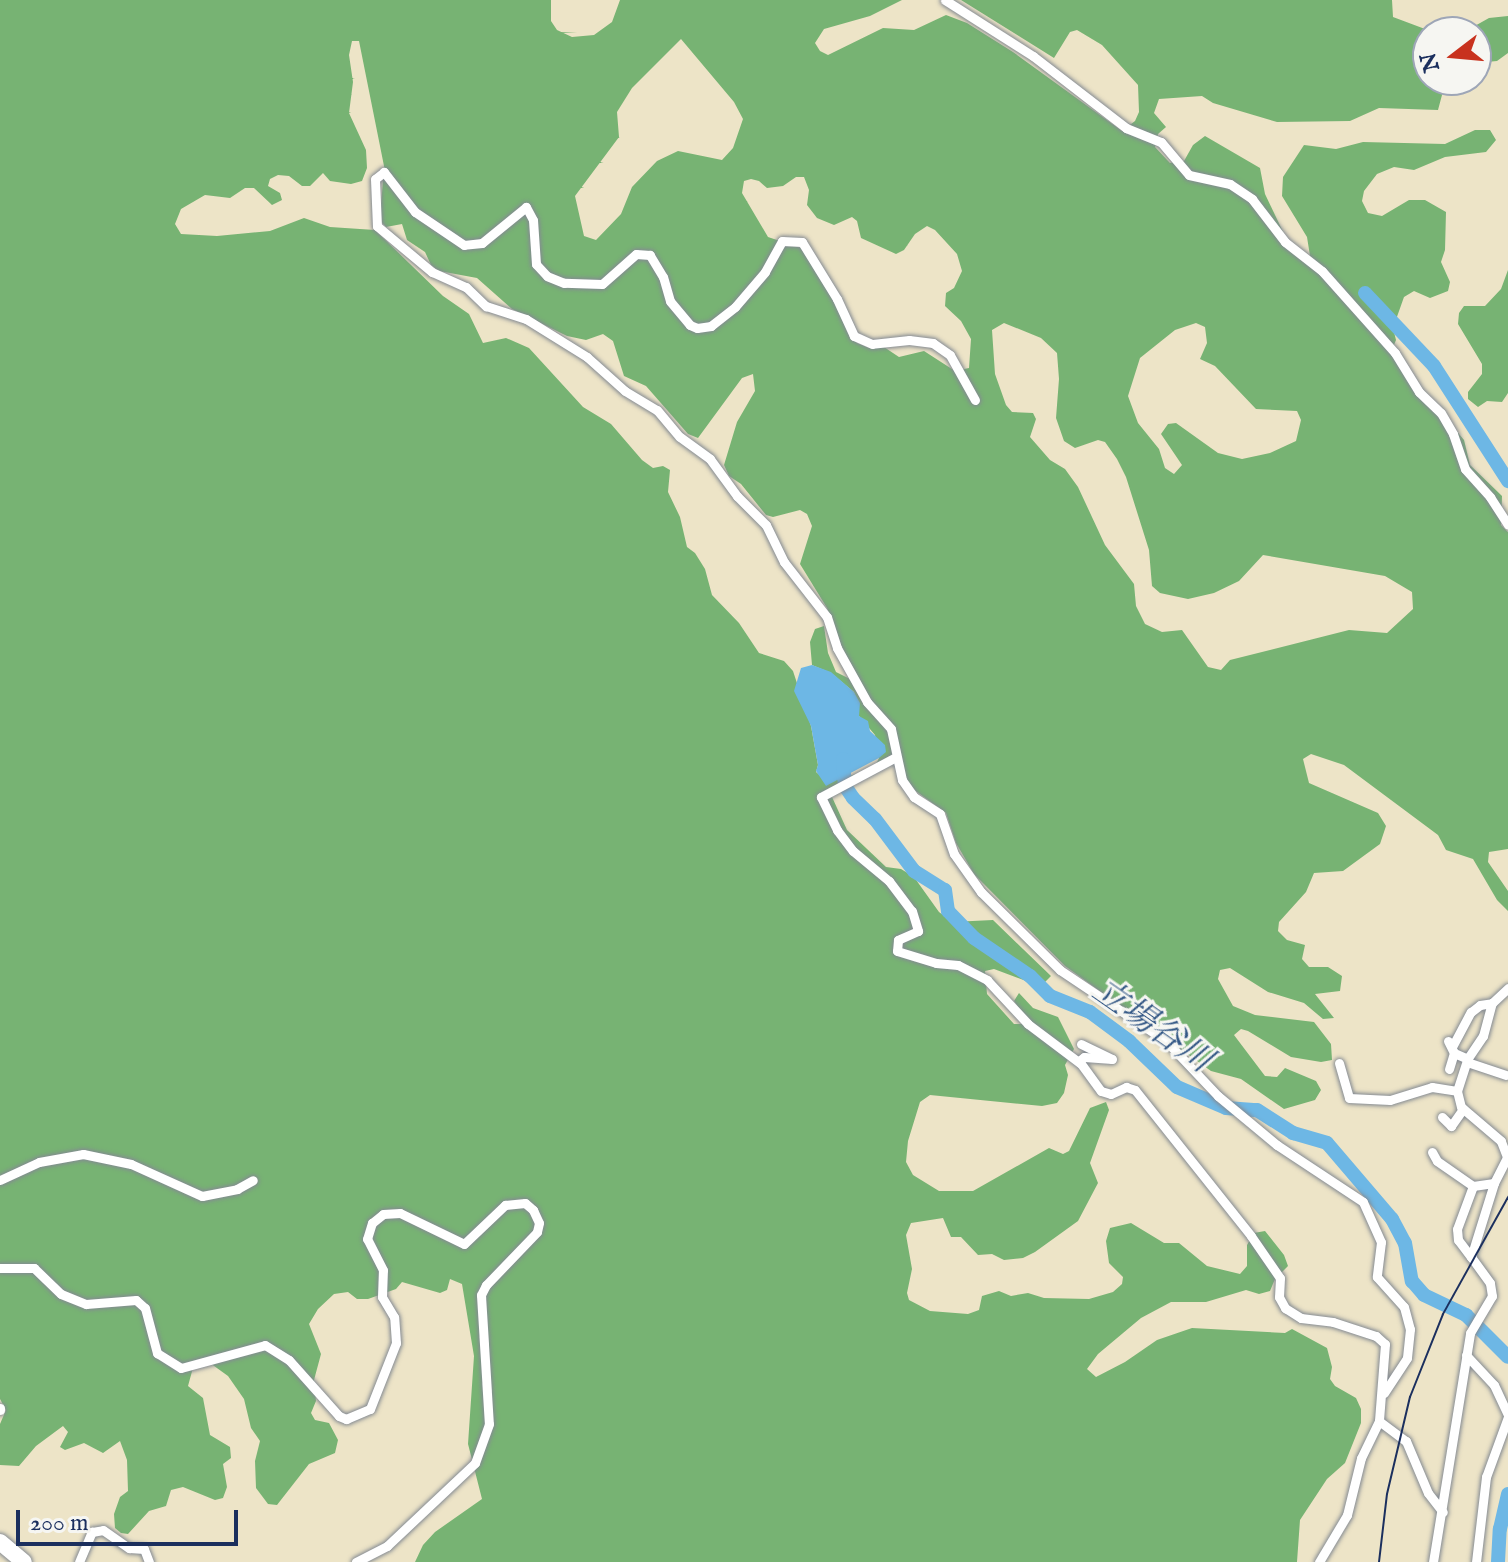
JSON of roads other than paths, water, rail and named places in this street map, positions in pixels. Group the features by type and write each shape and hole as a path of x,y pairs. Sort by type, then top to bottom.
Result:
{"highway":[{"path":"0,1542 24,1562"}],"street":[{"path":"945,0 1033,56 1126,128 1161,142 1189,175 1230,184 1252,199 1285,242 1322,271 1395,353 1419,392 1441,413 1453,434 1465,469 1490,497 1508,525"},
{"path":"975,400 950,355 933,343 909,340 872,344 854,336 837,299 802,242 782,241 765,272 735,307 711,326 697,328 690,325 670,301 663,277 650,255 636,254 628,258 612,279 602,284 564,283 547,276 536,264 533,220 526,207 482,243 464,245 415,212 384,172 375,179 377,226 416,260 443,279 466,287 486,306 526,319 587,357 625,391 657,410 680,437 710,459 737,496 766,525 784,562 827,617 837,648 867,702 891,729 894,758 907,790 940,814 954,854 981,892 1060,970 1166,1041 1218,1096 1277,1145 1357,1196 1368,1207 1382,1249 1377,1277 1404,1307 1410,1329 1407,1358 1384,1393"},
{"path":"894,758 821,797 837,830 853,851 889,881 912,911 918,931 898,940 897,951 936,963 958,965 987,980 1028,1024 1080,1063 1105,1094 1126,1087 1142,1098 1280,1278 1279,1297 1285,1308 1301,1318 1333,1322 1382,1339 1386,1351 1379,1421 1361,1458 1347,1515 1319,1562"},
{"path":"1449,1069 1452,1047 1475,1008 1492,1003 1508,988"},
{"path":"1471,1257 1494,1183 1507,1157 1506,1150 1463,1109 1457,1091 1467,1061 1483,1036 1492,1003"},
{"path":"1080,1063 1084,1057 1112,1059 1081,1044"},
{"path":"1452,1047 1467,1061 1506,1075"},
{"path":"1339,1063 1349,1098 1382,1101 1432,1087 1457,1091"},
{"path":"1399,1110 1403,1096"},
{"path":"1442,1117 1451,1126 1463,1109"},
{"path":"1432,1152 1437,1161 1473,1186 1494,1183"},
{"path":"0,1180 39,1162 64,1155 83,1154 131,1164 202,1196 237,1189 253,1180"},
{"path":"1433,1562 1472,1325 1492,1296 1490,1283 1456,1235 1473,1186"},
{"path":"0,1268 34,1268 61,1294 86,1304 136,1300 145,1308 157,1353 181,1368 265,1345 289,1360 339,1416 354,1418 370,1409 396,1343 394,1317 382,1297 383,1270 367,1239 372,1223 383,1214 400,1213 464,1244 505,1205 525,1203 539,1223 537,1232 486,1285 479,1305 489,1424 475,1463 396,1538 356,1562"},
{"path":"1466,1355 1494,1385 1508,1416 1486,1477 1476,1562"},
{"path":"1379,1421 1406,1441 1428,1493 1443,1512"},
{"path":"79,1562 92,1532 103,1530 129,1548 144,1549 149,1562"}],"water":[{"path":"812,665 831,672 854,692 860,703 859,716 868,721 870,731 885,745 886,752 826,786 816,771 818,765 811,726 794,691 801,668"}],"waterway":[{"path":"1365,293 1434,366 1508,481"},
{"name":"立場谷川","path":"843,759 845,786 853,798 875,819 914,871 945,890 948,911 974,938 1030,976 1050,996 1090,1012 1129,1041 1177,1087 1226,1108 1257,1110 1293,1133 1327,1143 1392,1219 1405,1243 1412,1281 1424,1295 1466,1315 1508,1357"},
{"path":"1498,1562 1500,1529 1508,1494"}],"railway":[{"path":"1379,1562 1387,1494 1410,1397 1443,1314 1508,1197"}]}
